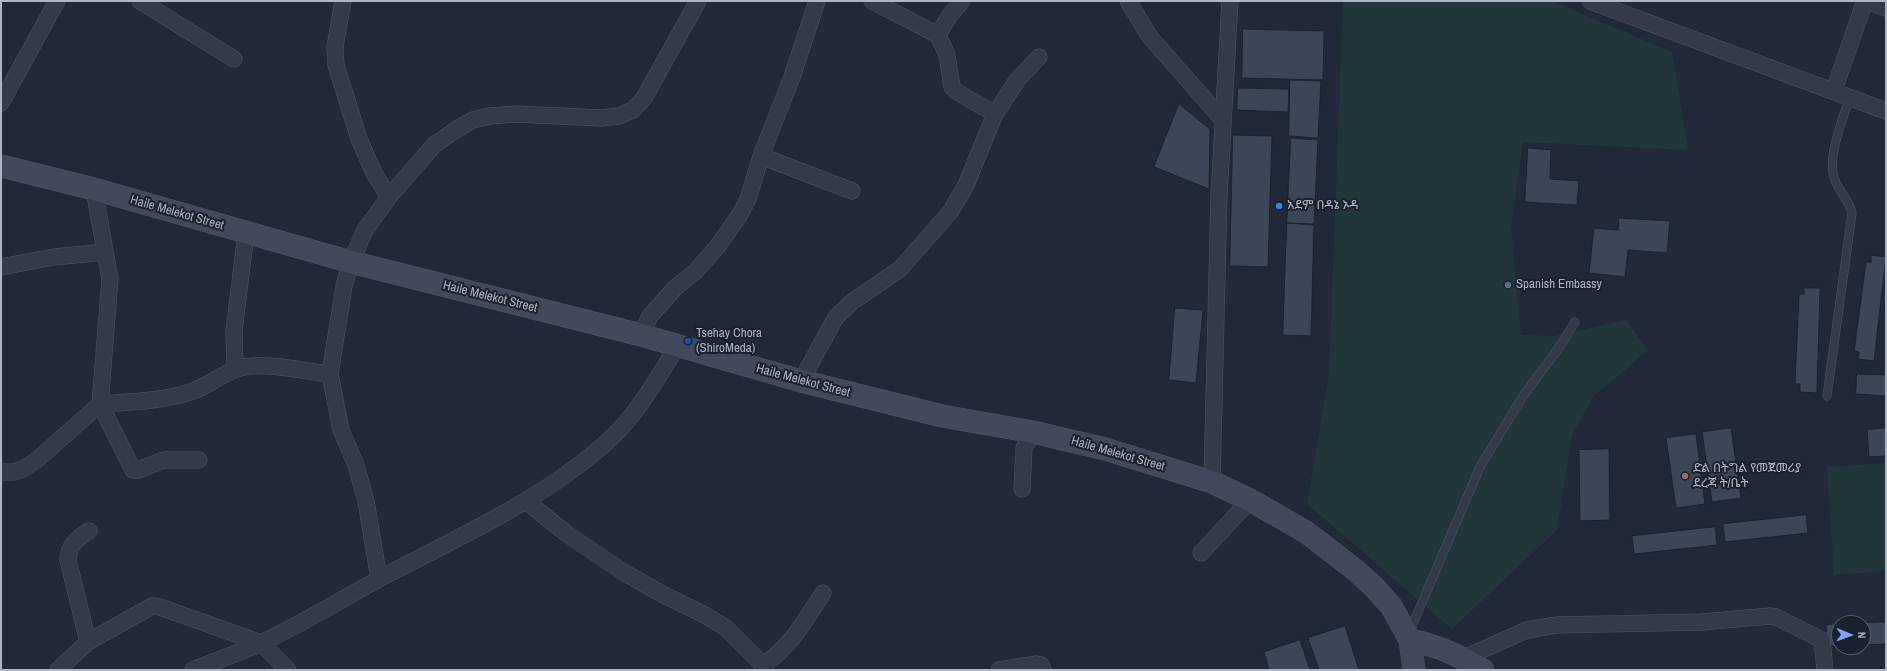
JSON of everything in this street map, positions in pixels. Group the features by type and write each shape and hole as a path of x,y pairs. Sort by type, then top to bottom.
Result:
{"main road":[{"name":"Haile Melekot Street","path":"1,166 94,190 351,262 641,335 801,382 942,416 1033,432 1105,449 1212,482 1250,500 1306,532 1354,568 1391,606 1409,638 1414,670"},
{"path":"1409,638 1443,648 1464,658 1483,670"}],"street":[{"path":"1,102 56,1"},
{"path":"140,1 234,59"},
{"path":"343,1 335,46 336,64 359,138 375,175 389,197"},
{"path":"379,579 366,501 356,465 341,430 330,374 344,286 351,262 365,230 389,197 434,145 473,120 489,116 516,114 602,118 619,116 633,110 644,98 698,1"},
{"path":"641,335 650,316 675,288 696,271 717,247 739,216 748,199 761,156 792,77 817,1"},
{"path":"872,1 938,35 947,55 952,87 957,92 995,114"},
{"path":"938,35 950,15 962,1"},
{"path":"1128,1 1150,37 1222,119"},
{"path":"1212,482 1219,195 1222,119 1230,1"},
{"path":"1590,1 1834,90 1886,111"},
{"path":"1834,90 1865,1 1886,8"},
{"path":"801,382 836,317 852,302 900,269 950,211 966,185 995,114 1018,79 1039,57"},
{"path":"761,156 852,191"},
{"path":"94,190 110,279 100,404 133,470 138,470 164,460 199,460"},
{"path":"235,369 234,331 246,233"},
{"path":"1,267 54,257 105,252"},
{"path":"193,670 261,643 379,579 527,502 588,458 609,440 636,408 662,372 677,346"},
{"path":"1,472 14,472 23,469 38,459 100,404 147,401 192,392 223,377 235,369 251,366 330,374"},
{"path":"1022,489 1024,448 1033,432"},
{"path":"1201,553 1250,500"},
{"path":"527,502 567,534 625,572 662,594 703,614 726,628 764,667 781,651 803,624 823,593"},
{"path":"88,642 68,560 68,554 72,546 79,538 89,531"},
{"path":"58,670 88,642 152,606 160,607 261,643 288,670"},
{"path":"1464,658 1527,630 1556,625 1702,622 1770,616 1776,617 1822,640 1825,670"},
{"path":"999,670 1037,664 1041,665 1043,670"}],"lane":[{"path":"1827,396 1852,213 1850,206 1835,182 1832,172 1832,161 1850,97"},
{"path":"1409,638 1480,467 1523,396 1558,349 1575,322"}],"green space":[{"path":"1343,1 1552,1 1672,52 1688,150 1523,142 1511,227 1521,335 1554,336 1626,320 1648,350 1593,397 1572,435 1557,530 1452,629 1307,504 1329,374"},
{"path":"1886,463 1886,571 1834,575 1827,467"}],"building":[{"path":"1243,29 1324,31 1323,80 1242,78"},
{"path":"1290,80 1321,81 1318,138 1289,136"},
{"path":"1238,88 1289,89 1288,112 1237,110"},
{"path":"1179,104 1210,129 1209,189 1154,167"},
{"path":"1233,135 1272,136 1268,267 1230,266"},
{"path":"1291,138 1318,140 1314,224 1287,223"},
{"path":"1528,148 1551,150 1550,179 1579,181 1577,205 1525,202"},
{"path":"1619,218 1670,221 1667,253 1628,250 1625,277 1589,273 1594,228 1618,230"},
{"path":"1287,223 1314,225 1311,336 1283,335"},
{"path":"1871,255 1886,257 1874,361 1858,359 1859,352 1854,351 1866,262 1871,262"},
{"path":"1804,288 1820,288 1817,393 1800,392 1800,384 1795,384 1799,294 1804,294"},
{"path":"1175,308 1203,310 1196,383 1169,380"},
{"path":"1857,374 1886,375 1886,396 1856,394"},
{"path":"1731,428 1741,498 1712,502 1702,432"},
{"path":"1886,428 1886,456 1869,457 1867,430"},
{"path":"1696,434 1705,504 1676,508 1666,438"},
{"path":"1609,449 1610,520 1580,521 1579,450"},
{"path":"1806,515 1808,533 1725,542 1723,524"},
{"path":"1715,527 1717,545 1634,554 1632,536"},
{"path":"1886,622 1886,644 1871,645 1871,623"},
{"path":"1826,625 1831,625 1831,646 1827,646"},
{"path":"1345,626 1359,670 1319,670 1308,638"},
{"path":"1300,640 1310,670 1269,670 1264,652"}],"place":[{"name":"አደም በዳኔ ኦዳ","path":"1279,206"},
{"name":"Spanish Embassy","path":"1508,285"},
{"name":"Tsehay Chora (ShiroMeda)","path":"688,341"},
{"name":"ድል በትግል የመጀመሪያ ደረጃ ት/ቤት","path":"1685,476"}]}
